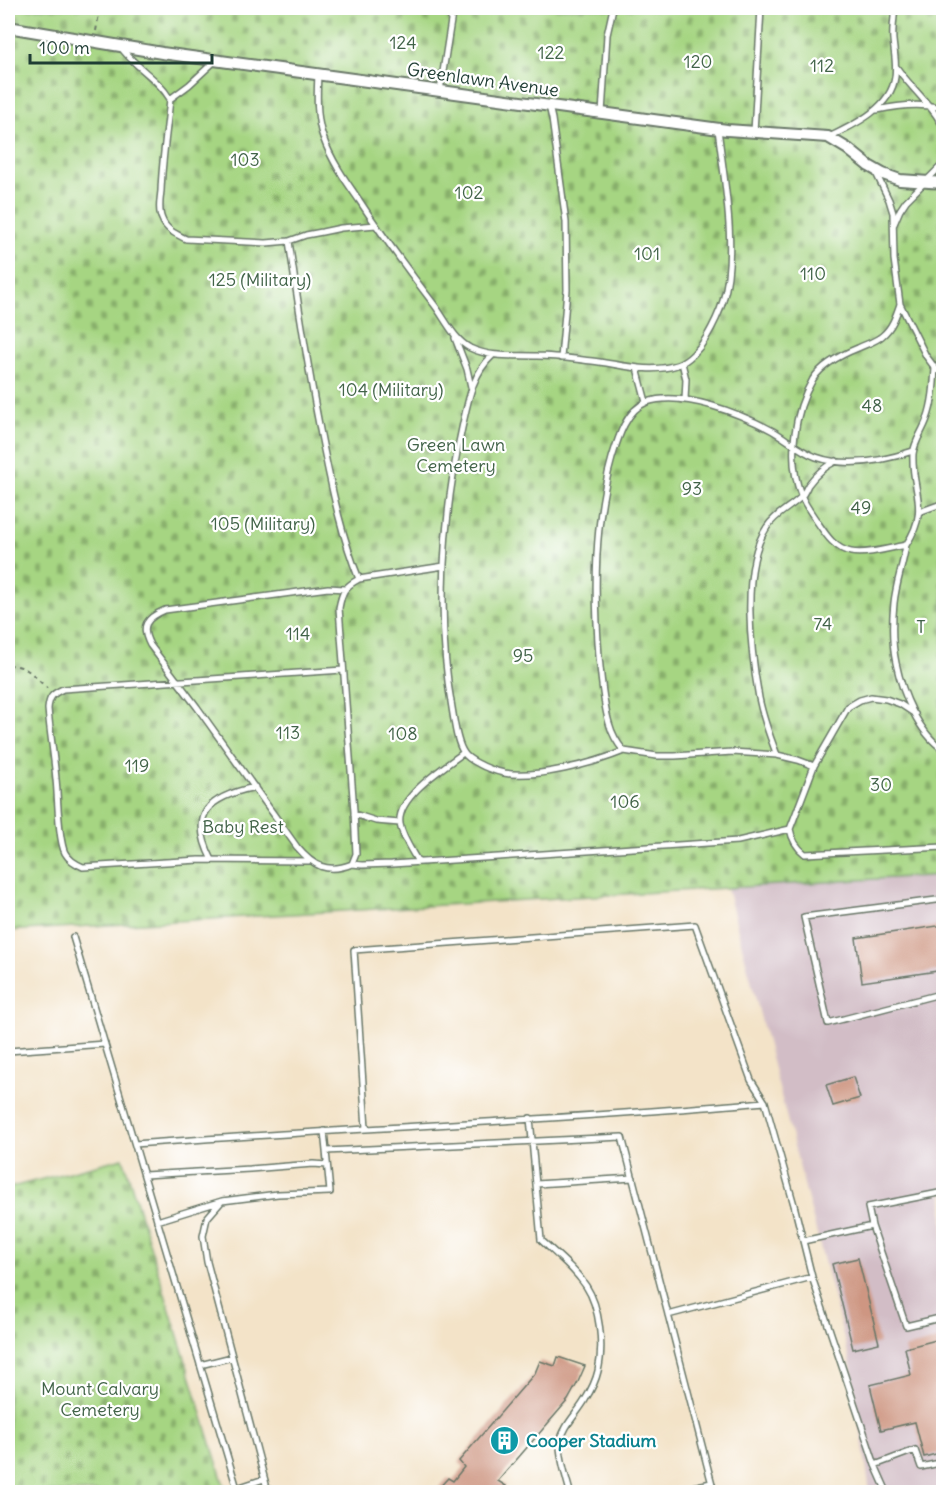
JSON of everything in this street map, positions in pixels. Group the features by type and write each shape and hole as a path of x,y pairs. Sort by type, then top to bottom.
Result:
{"street":[{"name":"Greenlawn Avenue","path":"8,27 216,60 718,129 828,137 883,174 900,180 944,183"}],"lane":[{"path":"440,91 453,8"},
{"path":"602,113 607,35 613,8"},
{"path":"754,132 761,8"},
{"path":"828,137 865,118 880,106 889,92 895,79 893,38 896,8"},
{"path":"120,46 128,57 165,90 170,99 160,208 161,218 174,233 186,239 266,243 289,241 341,228 376,225"},
{"path":"170,99 216,60"},
{"path":"896,66 944,129"},
{"path":"318,74 317,99 322,135 330,154 376,225 442,314 454,335 471,387"},
{"path":"874,111 892,107 927,105 944,108"},
{"path":"549,106 566,222 567,290 561,358"},
{"path":"454,335 468,347 493,355 561,358 637,368 678,365 690,357 704,342 716,321 724,299 727,280 729,231 718,129"},
{"path":"893,225 900,210 944,163"},
{"path":"875,169 893,213 894,259 900,304 926,356 935,368 944,374"},
{"path":"289,241 303,340 321,436 340,522 359,579"},
{"path":"900,304 896,317 882,336 844,355 815,376 807,390 796,424 794,444 797,481 802,496 830,540 839,548 851,552 906,545"},
{"path":"493,355 480,369 471,387 455,459 444,566 447,671 456,729 464,753 486,768 505,773 522,774 591,762 624,751 657,756 732,752 777,755 814,766"},
{"path":"682,363 686,379 685,400"},
{"path":"637,368 646,402"},
{"path":"935,368 931,405 913,451 919,512 913,535 906,545 897,581 893,634 896,663 909,702 927,736 944,750"},
{"path":"624,751 614,737 604,702 597,628 597,550 606,481 621,430 633,413 646,402 666,399 693,400 737,415 770,430 816,457 836,462 874,461 913,451"},
{"path":"777,755 759,699 751,639 751,582 754,561 759,543 774,517 802,496 817,474 836,462"},
{"path":"919,512 944,503"},
{"path":"352,864 356,854 339,608 342,594 348,584 359,579 444,566"},
{"path":"345,589 328,588 165,610 152,616 146,625 145,635 150,645 297,848 309,861 322,867 341,868 352,864 418,862 738,841 790,829"},
{"path":"309,861 212,860 83,867 68,858 61,839 49,701 54,694 63,689 343,670"},
{"path":"915,714 900,704 872,697 860,700 848,707 814,766 790,829 798,849 805,854 944,846"},
{"path":"418,862 400,823 405,804 427,781 464,753"},
{"path":"212,860 203,834 202,821 206,810 217,800 240,790 255,787"},
{"path":"354,814 375,821 400,823"},
{"path":"944,899 804,917 828,1023 944,993"},
{"path":"366,1128 354,950 695,925 751,1080 765,1102 812,1277 875,1465 888,1492"},
{"path":"73,937 237,1490 264,1479"},
{"path":"8,1051 105,1044"},
{"path":"135,1144 652,1112 765,1102"},
{"path":"530,1118 541,1240 571,1267 587,1288 597,1315 601,1347 598,1372 585,1400 567,1425 560,1444 570,1492"},
{"path":"157,1221 222,1201 279,1194 330,1192 324,1131"},
{"path":"326,1151 622,1137 714,1492"},
{"path":"144,1174 327,1165"},
{"path":"536,1184 633,1178"},
{"path":"944,1192 868,1207 872,1226 906,1326 944,1317"},
{"path":"222,1201 207,1218 203,1236 207,1262 268,1492"},
{"path":"803,1240 872,1226"},
{"path":"668,1315 812,1277"},
{"path":"200,1365 232,1357"},
{"path":"875,1465 915,1450 921,1467 944,1462"},
{"path":"670,1492 711,1483"}],"path":[{"path":"94,42 100,8"},
{"path":"8,665 15,665 31,672 54,694"}],"shaded area":[{"path":"943,875 943,1492 870,1492 851,1365 727,888"}],"green space":[{"name":"Green Lawn Cemetery","path":"8,8 943,8 943,875 8,931"},
{"name":"Mount Calvary Cemetery","path":"123,1158 226,1492 8,1492 8,1188"}],"building":[{"path":"8,107 14,108 11,128 8,128"},
{"path":"944,925 944,970 862,982 856,938"},
{"path":"853,1077 860,1098 833,1106 826,1085"},
{"path":"858,1258 879,1343 853,1349 832,1264"},
{"path":"944,1338 944,1452 924,1457 915,1422 881,1430 870,1385 911,1375 905,1348"},
{"name":"Cooper Stadium","path":"558,1357 585,1366 568,1400 498,1481 506,1486 501,1492 435,1492 448,1478 453,1481 464,1467 459,1461 535,1373 540,1361 555,1366"}],"place":[{"name":"Cooper Stadium","path":"505,1441"}],"park label":[{"name":"124","path":"403,43"},
{"name":"122","path":"551,53"},
{"name":"120","path":"698,62"},
{"name":"112","path":"822,66"},
{"name":"103","path":"245,160"},
{"name":"102","path":"469,193"},
{"name":"101","path":"647,254"},
{"name":"110","path":"813,274"},
{"name":"125 (Military)","path":"260,280"},
{"name":"104 (Military)","path":"391,390"},
{"name":"48","path":"872,406"},
{"name":"93","path":"692,489"},
{"name":"49","path":"861,508"},
{"name":"105 (Military)","path":"263,524"},
{"name":"74","path":"823,624"},
{"name":"T","path":"921,627"},
{"name":"114","path":"298,634"},
{"name":"95","path":"523,656"},
{"name":"113","path":"288,733"},
{"name":"108","path":"403,734"},
{"name":"119","path":"137,766"},
{"name":"30","path":"881,785"},
{"name":"106","path":"625,802"},
{"name":"Baby Rest","path":"243,827"}]}
